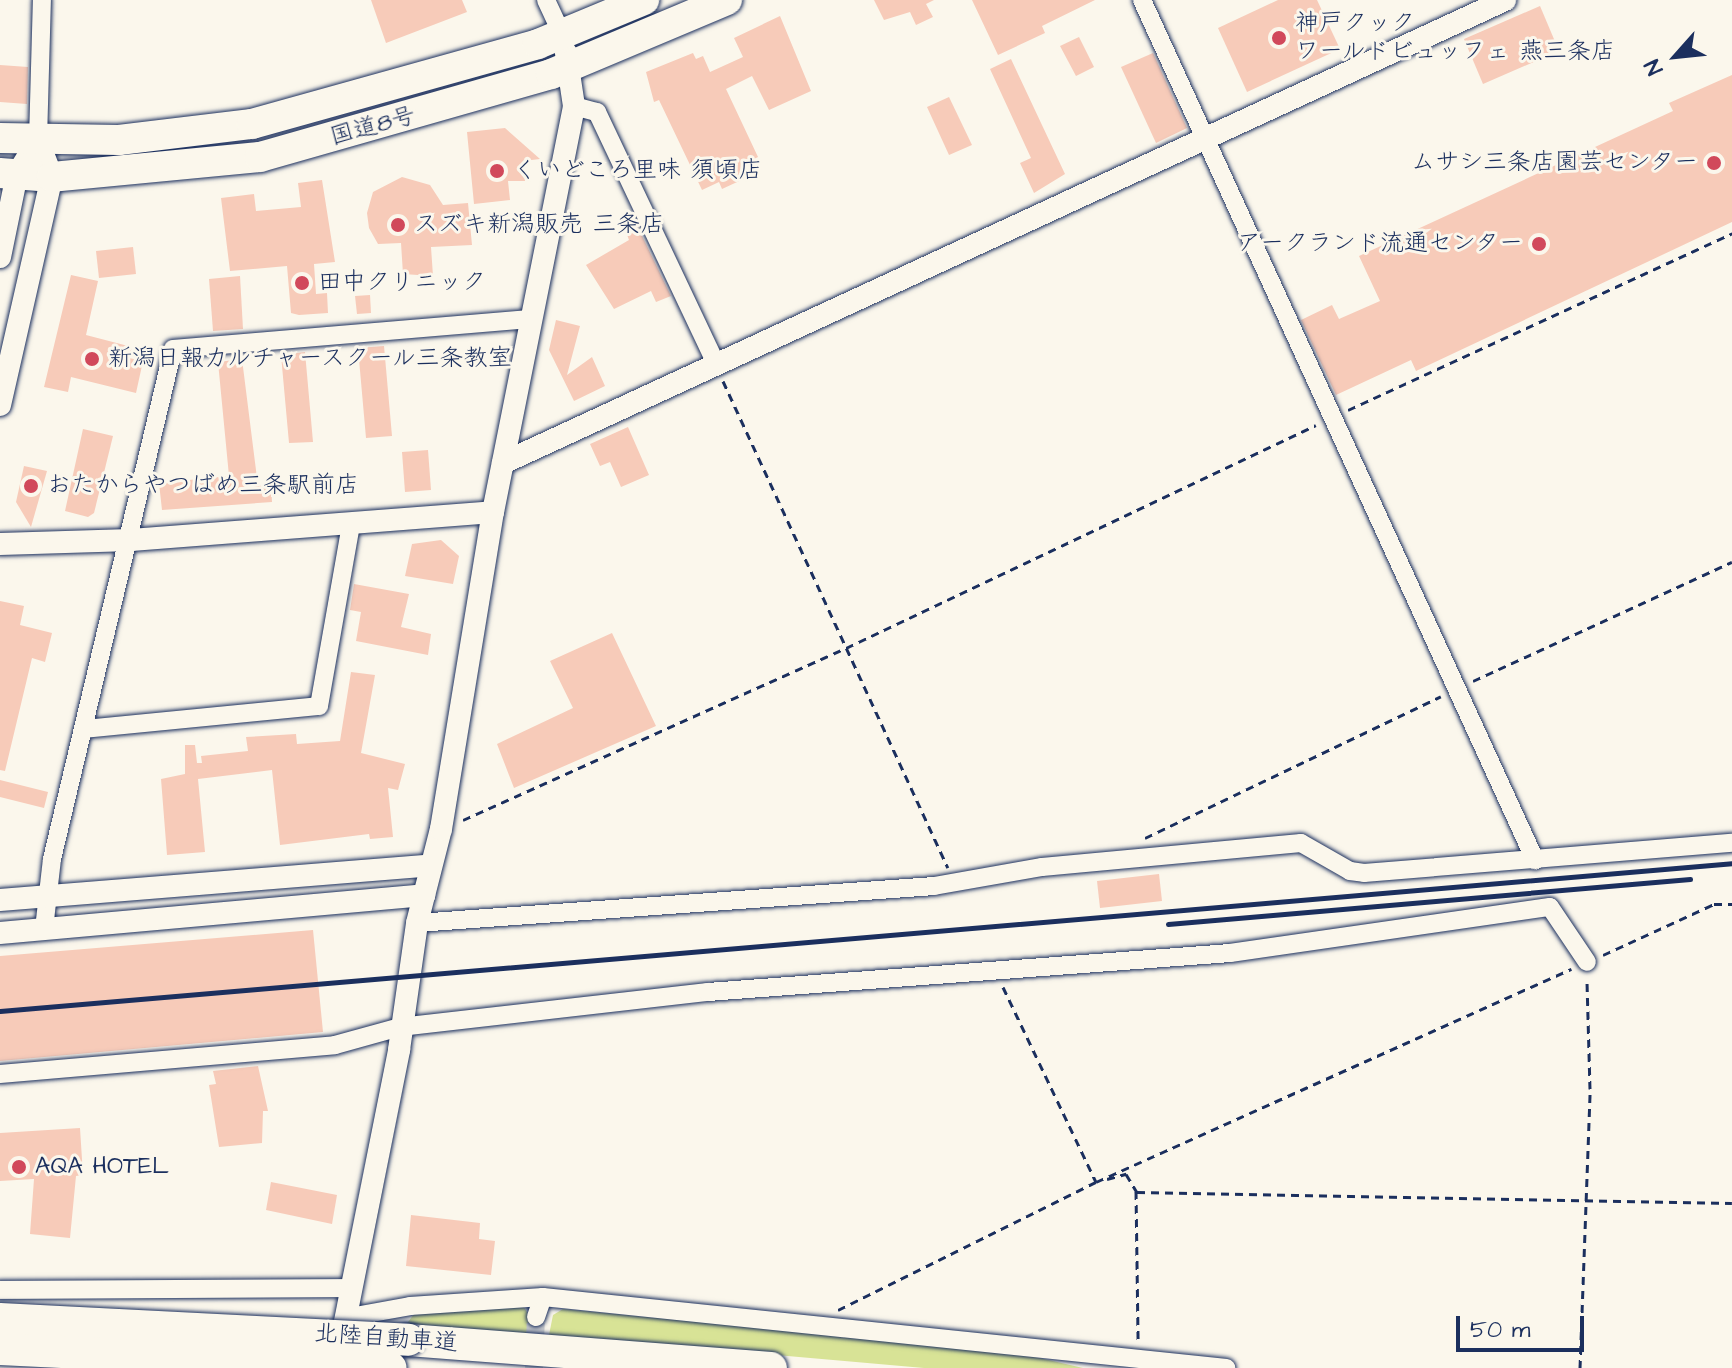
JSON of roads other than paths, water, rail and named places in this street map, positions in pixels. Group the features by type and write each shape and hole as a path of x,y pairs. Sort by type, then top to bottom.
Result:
{"highway":[{"name":"国道8号","path":"0,138 119,140 252,124 392,88 562,34 644,0"},
{"name":"国道8号","path":"8,174 52,177 260,157 411,117 569,67 727,0"},
{"name":"北陸自動車道","path":"0,1319 408,1340 771,1368"},
{"name":"北陸自動車道","path":"0,1349 391,1368"}],"street":[{"path":"0,405 52,177 38,140 42,0"},
{"path":"336,1368 417,923 441,829 493,512 574,106 562,34 546,0"},
{"path":"1142,0 1535,860"},
{"path":"503,463 1505,0"},
{"path":"574,106 597,112 717,366"},
{"path":"0,257 8,174 38,140"},
{"path":"44,929 47,896 84,729 131,540 173,349 530,319"},
{"path":"0,544 131,540 493,512"},
{"path":"84,729 319,706 351,524"},
{"path":"417,923 955,883 1042,867 1301,843 1350,871 1364,873 1732,843"},
{"path":"0,900 431,865"},
{"path":"0,933 424,895"},
{"path":"0,1074 335,1045 400,1027 708,992 1230,953 1550,907 1587,962"},
{"path":"0,1290 350,1288"},
{"path":"344,1318 410,1306 543,1297 1137,1362 1226,1368"},
{"path":"536,1317 543,1297"}],"tunnel":[{"path":"534,1368 536,1317"}],"railway":[{"path":"0,1011 1732,863"},
{"path":"1168,924 1690,879"}],"place":[{"name":"神戸クック ワールドビュッフェ 燕三条店","path":"1279,38"},
{"name":"ムサシ三条店園芸センター","path":"1714,163"},
{"name":"くいどころ里味 須頃店","path":"497,171"},
{"name":"スズキ新潟販売 三条店","path":"398,225"},
{"name":"アークランド流通センター","path":"1539,244"},
{"name":"田中クリニック","path":"302,283"},
{"name":"新潟日報カルチャースクール三条教室","path":"92,359"},
{"name":"おたからやつばめ三条駅前店","path":"31,486"},
{"name":"AQA HOTEL","path":"19,1167"}]}
